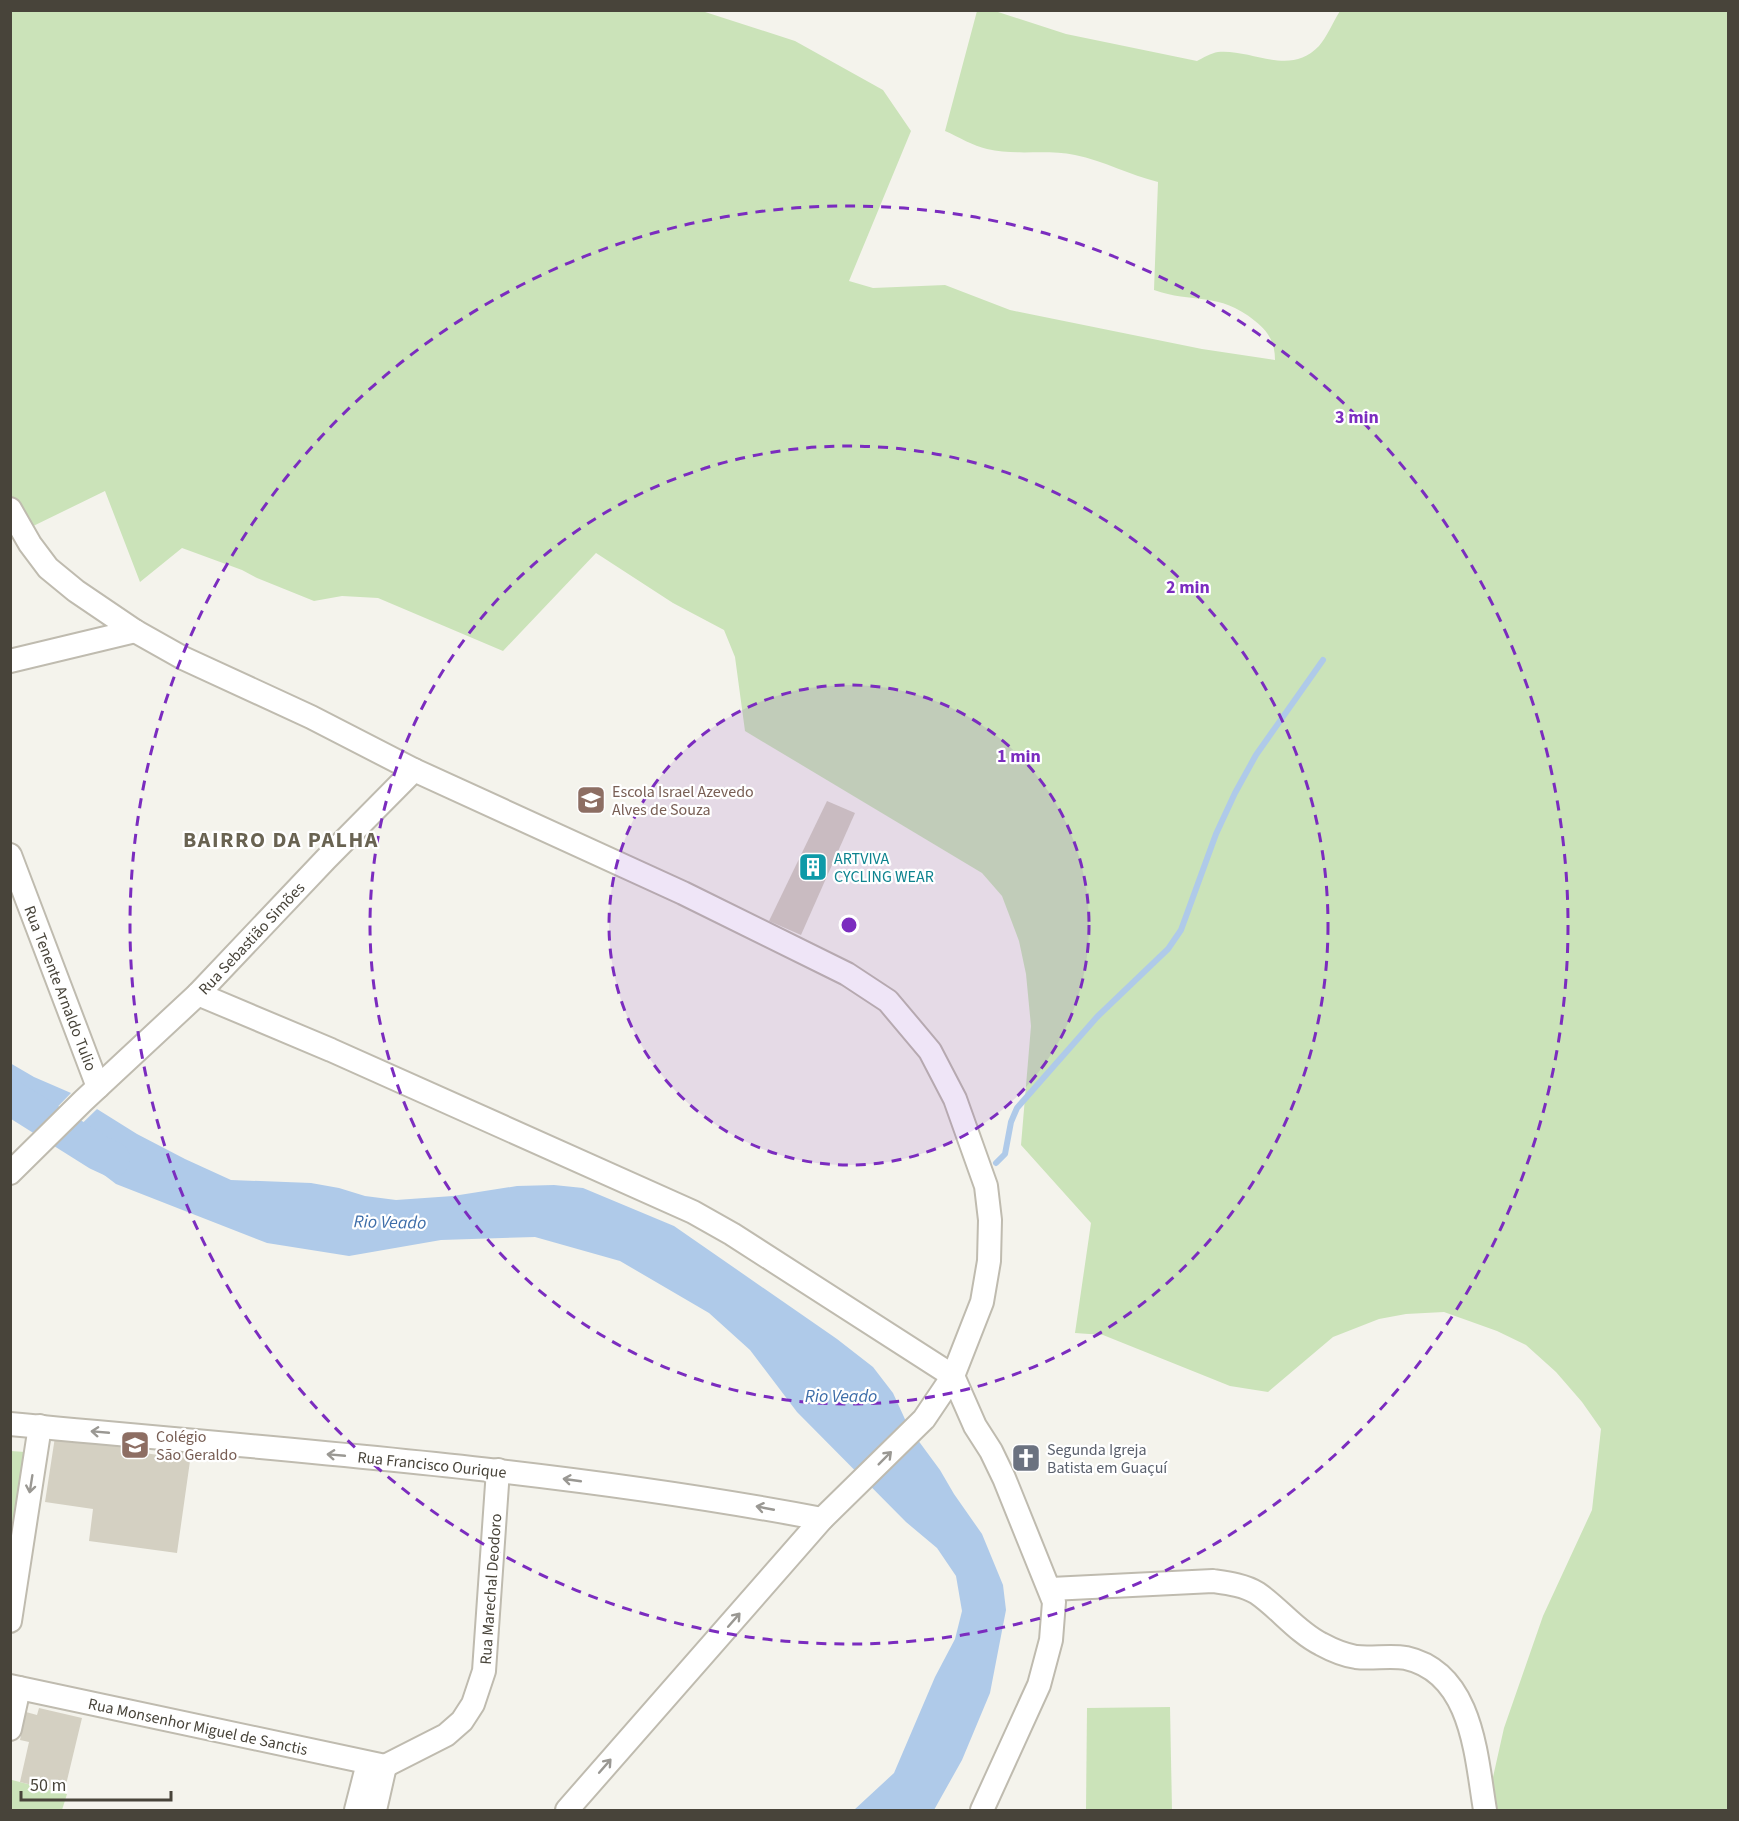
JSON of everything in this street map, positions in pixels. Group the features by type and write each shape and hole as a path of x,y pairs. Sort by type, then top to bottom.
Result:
{"street":[{"path":"10,509 30,544 48,568 76,591 135,631 183,658 312,717 414,770 744,923 847,974 888,1001 930,1051 955,1099 986,1186 990,1220 989,1261 982,1302 953,1376 924,1419 822,1519 567,1810"},
{"path":"10,661 135,631"},
{"name":"Rua Sebastião Simões","path":"10,1173 198,994 414,770"},
{"name":"Rua Tenente Arnaldo Tulio","path":"10,855 91,1094"},
{"path":"198,994 331,1050 693,1212 732,1234 953,1376 975,1425 1004,1478 1051,1589 1054,1602 1051,1640 1039,1685 982,1810"},
{"name":"Rua Francisco Ourique","path":"10,1424 498,1470 734,1502 822,1519"},
{"path":"10,1621 40,1426"},
{"name":"Rua Marechal Deodoro","path":"376,1764 446,1735 462,1721 473,1704 484,1671 498,1470"},
{"path":"1051,1589 1213,1581 1235,1585 1255,1592 1314,1641 1335,1651 1356,1657 1406,1658 1426,1665 1438,1673 1452,1689 1467,1716 1474,1737 1485,1810"},
{"path":"10,1729 15,1687"},
{"name":"Rua Monsenhor Miguel de Sanctis","path":"15,1687 376,1764"},
{"path":"356,1810 376,1764"},
{"path":"375,1810 376,1764"}],"green space":[{"path":"11,11 702,11 795,41 883,90 911,131 849,281 873,288 945,285 1010,310 1202,349 1275,360 1274,348 1267,334 1260,325 1242,312 1217,302 1181,297 1154,290 1158,182 1075,155 987,149 945,131 977,11 995,11 1066,34 1197,61 1210,54 1231,52 1284,61 1296,60 1308,55 1319,46 1340,11 1728,11 1728,1810 1494,1810 1491,1786 1504,1728 1543,1616 1592,1510 1601,1429 1582,1402 1556,1372 1526,1345 1497,1331 1444,1312 1406,1314 1379,1319 1333,1337 1268,1392 1230,1386 1103,1335 1075,1333 1091,1223 1021,1145 1031,1026 1026,974 1019,941 1002,896 982,873 745,731 735,657 724,630 673,603 596,553 503,651 378,598 342,596 314,601 242,570 182,548 140,582 105,491 23,531 11,499"},
{"path":"11,1451 25,1452 11,1550"},
{"path":"1170,1707 1172,1810 1086,1810 1087,1708"},
{"path":"12,1780 67,1794 62,1810 11,1810"}],"water":[{"path":"10,1063 34,1077 71,1093 36,1129 18,1109 11,1106"},
{"name":"Rio Veado","path":"97,1109 137,1134 231,1180 311,1183 365,1196 396,1200 453,1196 517,1186 554,1185 583,1188 674,1226 837,1339 873,1367 893,1393 909,1428 982,1534 1003,1585 1006,1610 990,1693 962,1760 934,1810 854,1810 894,1773 935,1677 955,1639 962,1611 956,1576 937,1548 906,1522 797,1412 750,1350 709,1313 620,1261 535,1237 441,1240 349,1256 267,1243 116,1184 62,1143"}],"building":[{"name":"ARTVIVA CYCLING WEAR","path":"827,801 855,813 801,935 769,921"},
{"path":"55,1437 122,1446 121,1450 174,1457 175,1452 191,1454 177,1553 89,1541 93,1509 45,1502"},
{"path":"39,1708 82,1718 64,1793 20,1782 29,1742 20,1740 26,1712 37,1715"}],"waterway":[{"path":"996,1163 1005,1154 1011,1122 1017,1108 1097,1017 1168,949 1181,930 1216,834 1235,793 1256,755 1323,660"},
{"name":"Rio Veado","path":"10,1097 112,1159"}],"place":[{"name":"Escola Israel Azevedo Alves de Souza","path":"591,800"},
{"name":"ARTVIVA CYCLING WEAR","path":"813,867"},
{"name":"Colégio São Geraldo","path":"135,1445"},
{"name":"Segunda Igreja Batista em Guaçuí","path":"1026,1458"}],"district":[{"name":"BAIRRO DA PALHA","path":"281,839"}]}
